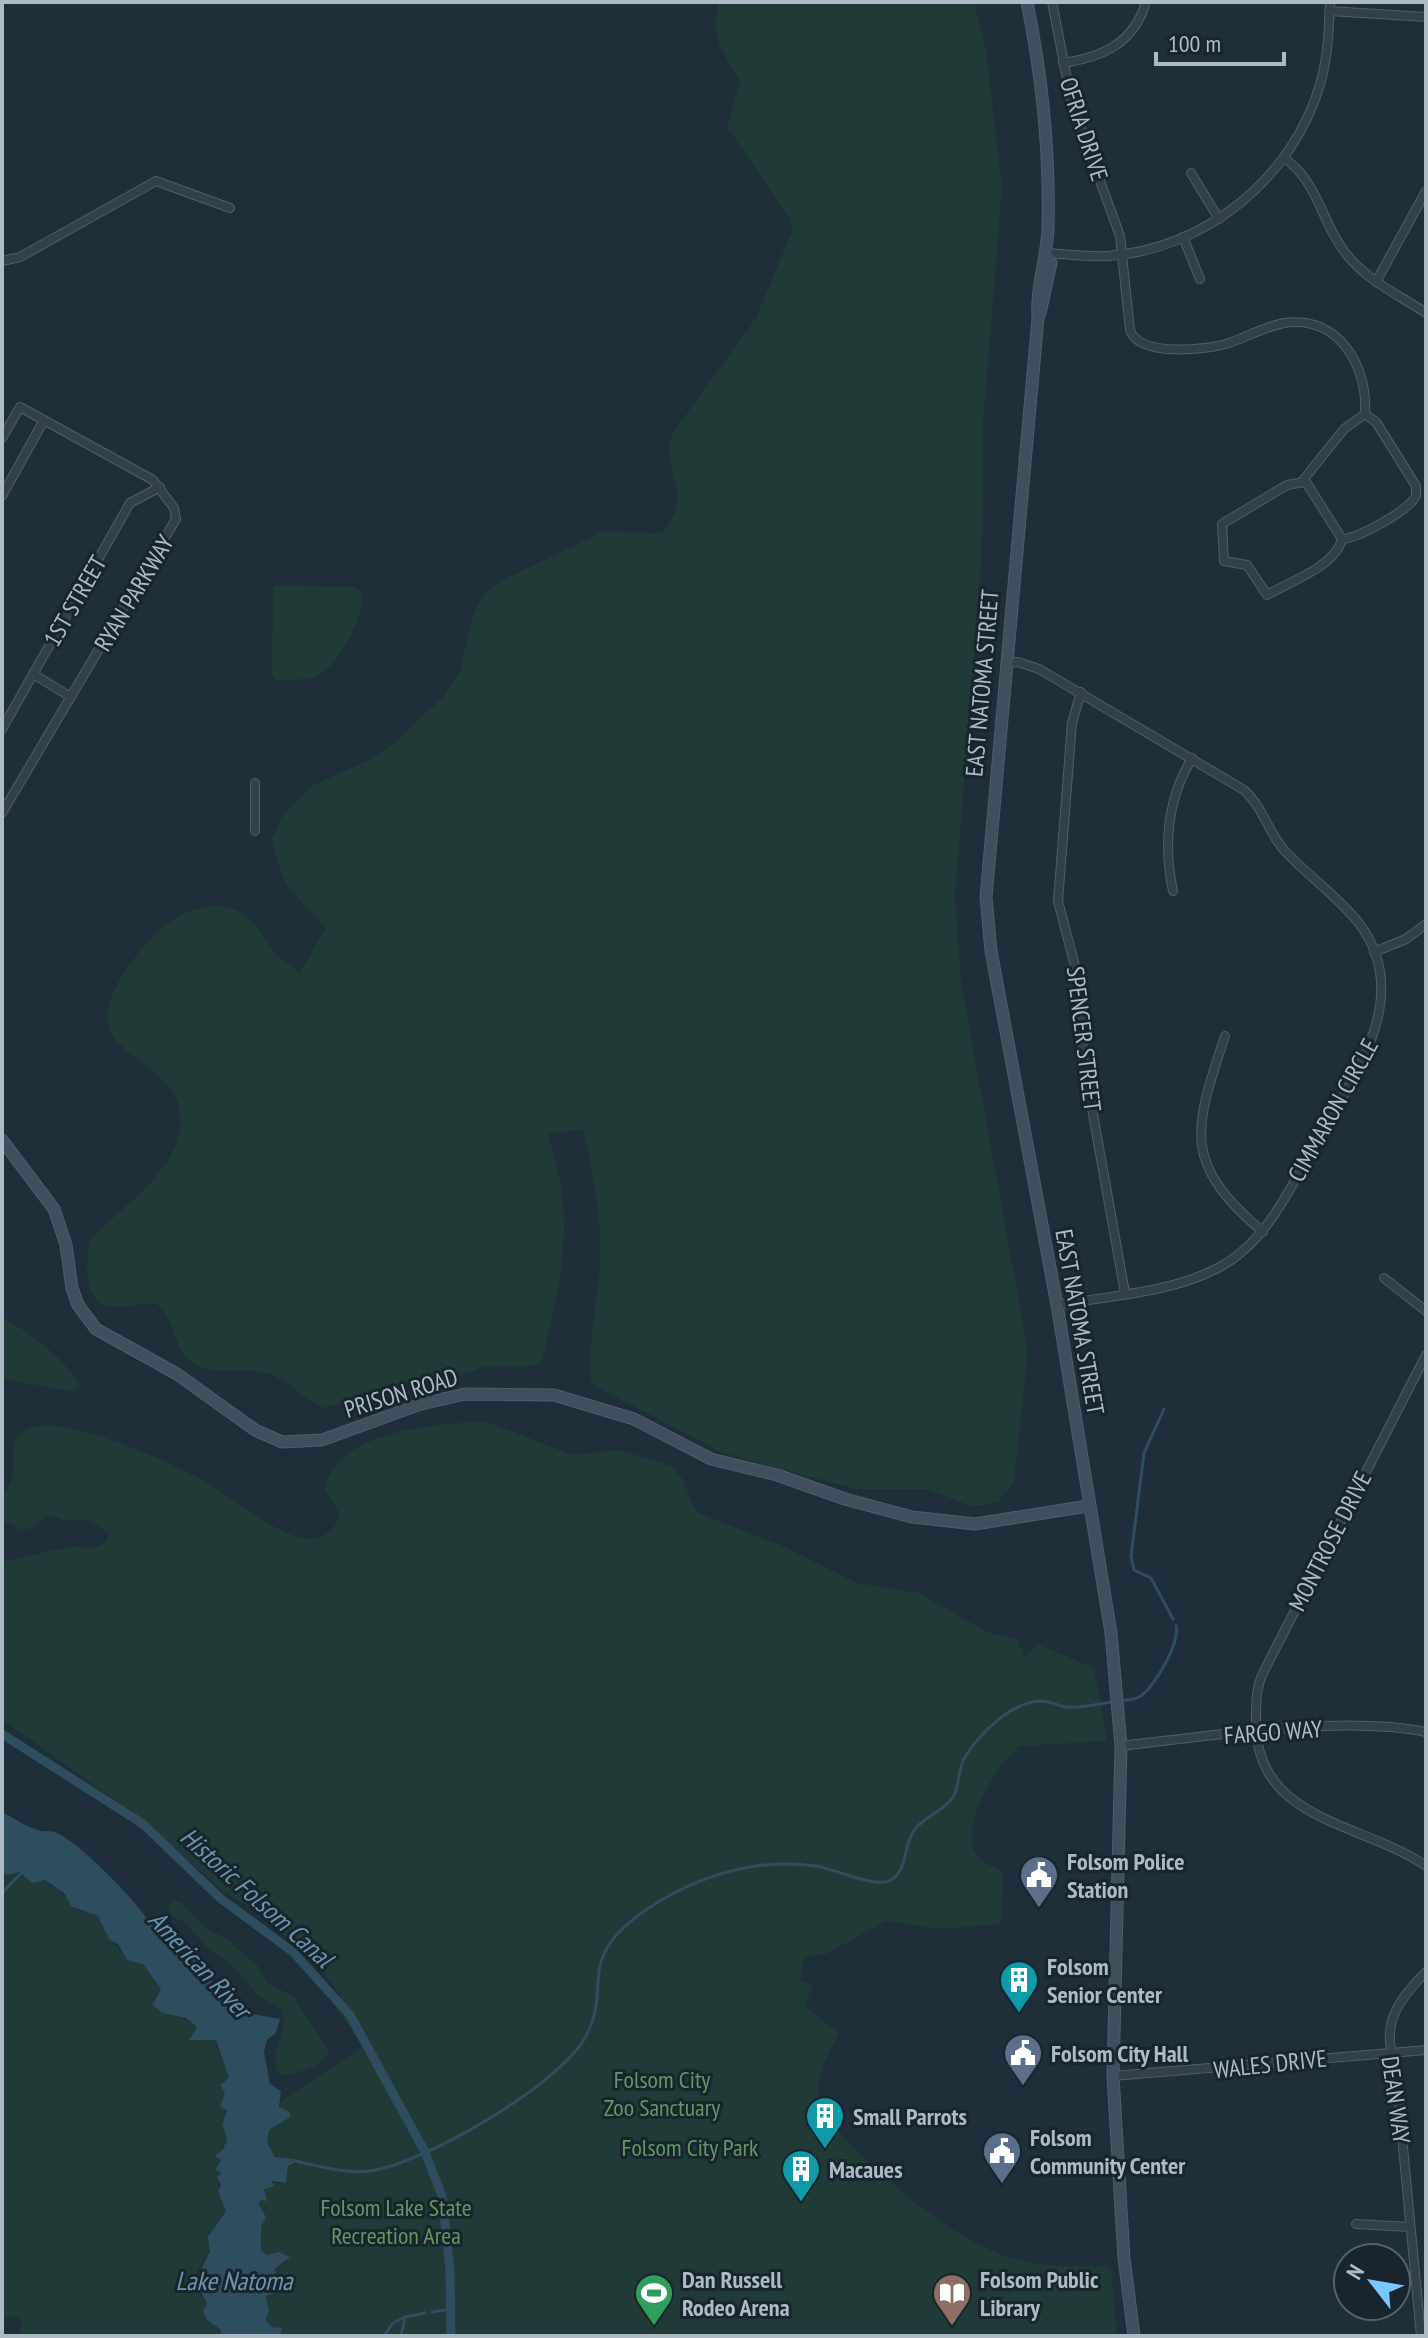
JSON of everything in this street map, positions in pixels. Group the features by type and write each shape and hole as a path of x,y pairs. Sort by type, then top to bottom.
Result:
{"main road":[{"name":"EAST NATOMA STREET","path":"1027,2 1044,117 1046,253 1040,264 1038,318 987,870 987,924 1057,1305 1113,1655 1121,1746 1113,2076 1124,2258 1134,2336"},
{"name":"PRISON ROAD","path":"2,1140 54,1209 64,1236 72,1288 78,1305 96,1329 177,1374 255,1430 282,1442 322,1440 421,1404 465,1394 554,1395 634,1419 711,1459 912,1517 975,1524 1088,1506"}],"street":[{"name":"OFRIA DRIVE","path":"1052,2 1072,104 1115,217 1130,330 1136,342 1147,346 1187,349 1226,344 1285,323 1318,327 1338,338 1356,359 1363,379 1365,414"},
{"path":"1063,63 1096,57 1118,45 1135,27 1146,2"},
{"path":"1046,253 1122,253 1183,237 1219,219 1257,189 1284,158 1307,120 1321,82 1330,6 1426,17"},
{"path":"1284,158 1308,179 1347,255 1376,282 1426,313"},
{"path":"1191,173 1219,219"},
{"path":"2,261 20,257 156,181 230,208"},
{"path":"1376,282 1426,191"},
{"path":"1183,237 1200,279"},
{"path":"2,438 20,407 160,487"},
{"path":"1304,482 1308,471 1344,429 1365,414 1376,422 1416,486 1416,496 1409,505 1356,537 1342,539"},
{"path":"2,496 44,420"},
{"path":"1304,482 1342,539"},
{"path":"1304,482 1287,485 1222,524 1224,561 1247,565 1267,595 1333,556 1342,539"},
{"name":"1ST STREET","path":"2,729 130,503 160,487"},
{"name":"RYAN PARKWAY","path":"2,813 173,528 174,508 160,487"},
{"name":"CIMMARON CIRCLE","path":"1006,663 1030,665 1081,692 1249,794 1284,850 1355,919 1374,952 1382,998 1375,1034 1263,1232 1231,1260 1203,1275 1057,1305"},
{"path":"33,674 71,697"},
{"name":"SPENCER STREET","path":"1081,692 1072,723 1058,901 1080,985 1083,1058 1125,1293"},
{"path":"1173,891 1167,855 1169,818 1177,789 1192,758"},
{"path":"255,783 255,831"},
{"path":"1374,952 1406,939 1426,924"},
{"path":"1225,1036 1201,1111 1202,1149 1219,1190 1263,1232"},
{"path":"1384,1278 1426,1311"},
{"name":"MONTROSE DRIVE","path":"1257,1732 1257,1692 1261,1678 1426,1355"},
{"name":"FARGO WAY","path":"1121,1746 1257,1732 1395,1728 1426,1732"},
{"path":"1257,1732 1266,1772 1286,1797 1426,1866"},
{"name":"DEAN WAY","path":"1421,2336 1395,2063 1388,2041 1393,2015 1405,1994 1426,1972"},
{"name":"WALES DRIVE","path":"1113,2076 1426,2050"},
{"path":"1356,2224 1410,2227"}],"green space":[{"path":"719,2 974,2 986,50 1002,188 983,423 982,552 955,898 961,982 1028,1351 1014,1481 998,1502 984,1505 969,1505 926,1489 856,1489 723,1453 592,1384 590,1359 599,1276 600,1229 583,1129 547,1134 562,1194 563,1248 542,1362 533,1365 487,1367 469,1373 382,1387 325,1408 271,1375 253,1371 214,1370 196,1365 183,1353 166,1315 155,1303 122,1307 105,1305 97,1300 88,1282 90,1240 157,1176 176,1145 180,1129 177,1101 164,1081 126,1051 112,1034 108,1012 118,982 149,940 183,914 211,906 225,906 250,920 277,954 300,972 326,928 287,886 277,862 272,839 281,818 312,786 373,758 395,742 442,698 460,671 473,616 483,595 503,580 602,532 662,533 672,518 678,494 670,461 672,434 756,318 793,229 789,217 727,127 740,82 719,45 716,16"},
{"path":"273,585 354,587 362,593 359,615 348,641 332,664 314,677 276,680 272,675"},
{"path":"2,1317 53,1353 79,1382 78,1388 70,1391 2,1379"},
{"path":"488,1422 572,1455 619,1450 671,1466 682,1478 696,1512 785,1547 857,1583 919,1593 987,1632 1018,1640 1024,1657 1037,1644 1094,1668 1107,1741 1020,1746 993,1778 978,1807 973,1822 973,1848 982,1860 1003,1871 1001,1924 938,1929 886,1921 826,1954 805,1956 800,1980 813,1984 805,2006 839,2033 824,2063 819,2085 820,2107 825,2117 912,2200 989,2250 1026,2262 1107,2266 1111,2269 1117,2336 280,2336 281,2328 271,2327 266,2320 269,2311 266,2296 282,2290 275,2281 275,2269 286,2263 279,2252 267,2255 261,2247 260,2233 265,2218 258,2203 265,2195 264,2189 274,2185 271,2182 283,2184 287,2181 288,2166 298,2164 273,2155 267,2143 267,2132 280,2123 287,2111 279,2107 282,2101 363,2046 335,2006 334,2001 341,1996 323,1971 264,1917 222,1890 139,1818 2,1719 2,1562 73,1546 91,1549 104,1544 110,1534 89,1521 63,1520 53,1516 44,1517 33,1528 21,1530 2,1520 2,1494 12,1479 13,1453 18,1437 25,1430 40,1426 61,1427 112,1440 184,1470 288,1533 299,1537 320,1537 334,1527 340,1514 325,1490 332,1470 347,1454 367,1442 417,1428"},
{"path":"4,1870 7,1874 20,1871 38,1881 45,1880 82,1910 98,1916 124,1956 143,1964 161,1989 153,2000 170,2013 193,2024 198,2029 190,2036 214,2039 230,2078 221,2085 225,2093 220,2106 227,2111 222,2125 227,2139 216,2157 221,2160 216,2168 221,2172 217,2178 226,2211 195,2276 197,2291 207,2304 204,2311 207,2320 220,2329 221,2336 19,2336 22,2322 18,2316 2,2318"},
{"path":"172,1902 180,1902 205,1927 228,1940 257,1965 268,1983 294,1997 329,2052 321,2062 308,2069 281,2075 275,2060 284,2025 280,2008 257,1995 233,1966 206,1947 186,1923 172,1916 167,1909"}],"water":[{"name":"Lake Natoma","path":"2,1812 36,1830 57,1833 93,1860 147,1919 167,1924 187,1947 194,1948 199,1963 194,1966 228,1995 230,2006 241,2012 280,2019 276,2033 267,2040 264,2052 270,2084 281,2091 279,2107 290,2112 290,2117 269,2130 267,2143 275,2157 301,2160 288,2166 286,2183 271,2181 275,2186 264,2189 267,2201 258,2203 266,2217 261,2227 261,2250 267,2255 279,2252 290,2257 275,2269 275,2281 282,2290 266,2296 269,2311 266,2320 271,2327 282,2328 280,2336 221,2336 220,2329 207,2320 203,2311 207,2304 195,2281 210,2251 208,2237 226,2211 218,2191 221,2185 217,2178 221,2172 215,2170 221,2160 215,2156 223,2149 227,2139 222,2125 227,2111 220,2106 225,2093 220,2085 229,2078 216,2040 189,2040 197,2027 186,2018 163,2013 152,2005 161,1989 143,1964 127,1960 118,1944 109,1939 98,1916 71,1906 65,1894 45,1880 32,1883 20,1872 7,1875 2,1871"}],"waterway":[{"path":"1164,1409 1144,1453 1131,1556 1134,1570 1151,1578 1173,1619"},
{"path":"1120,1701 1139,1697 1152,1685 1170,1653 1176,1625"},
{"path":"298,2162 342,2171 369,2171 422,2154 489,2119 550,2076 572,2055 586,2036 593,2019 599,1972 608,1946 617,1934 652,1906 710,1878 762,1865 816,1866 876,1882 891,1880 903,1864 913,1832 949,1802 965,1757 997,1720 1030,1703 1044,1701 1065,1707 1083,1707 1113,1702"},
{"name":"Historic Folsom Canal","path":"2,1734 143,1824 220,1898 293,1952 350,2015 425,2152 442,2196 450,2270 451,2336"},
{"path":"2,1893 24,1870"},
{"path":"432,2312 451,2309"},
{"path":"401,2336 405,2317 425,2313"},
{"path":"384,2336 393,2323 405,2317"}],"place":[{"name":"Folsom Police Station","path":"1039,1909"},
{"name":"Folsom Senior Center","path":"1019,2014"},
{"name":"Folsom City Hall","path":"1023,2087"},
{"name":"Small Parrots","path":"825,2150"},
{"name":"Folsom Community Center","path":"1002,2185"},
{"name":"Macaues","path":"801,2203"},
{"name":"Dan Russell Rodeo Arena","path":"654,2327"},
{"name":"Folsom Public Library","path":"952,2327"}],"water label":[{"name":"American River","path":"200,1964"}],"park label":[{"name":"Folsom City Zoo Sanctuary","path":"662,2093"},
{"name":"Folsom City Park","path":"690,2147"},
{"name":"Folsom Lake State Recreation Area","path":"396,2221"}]}
